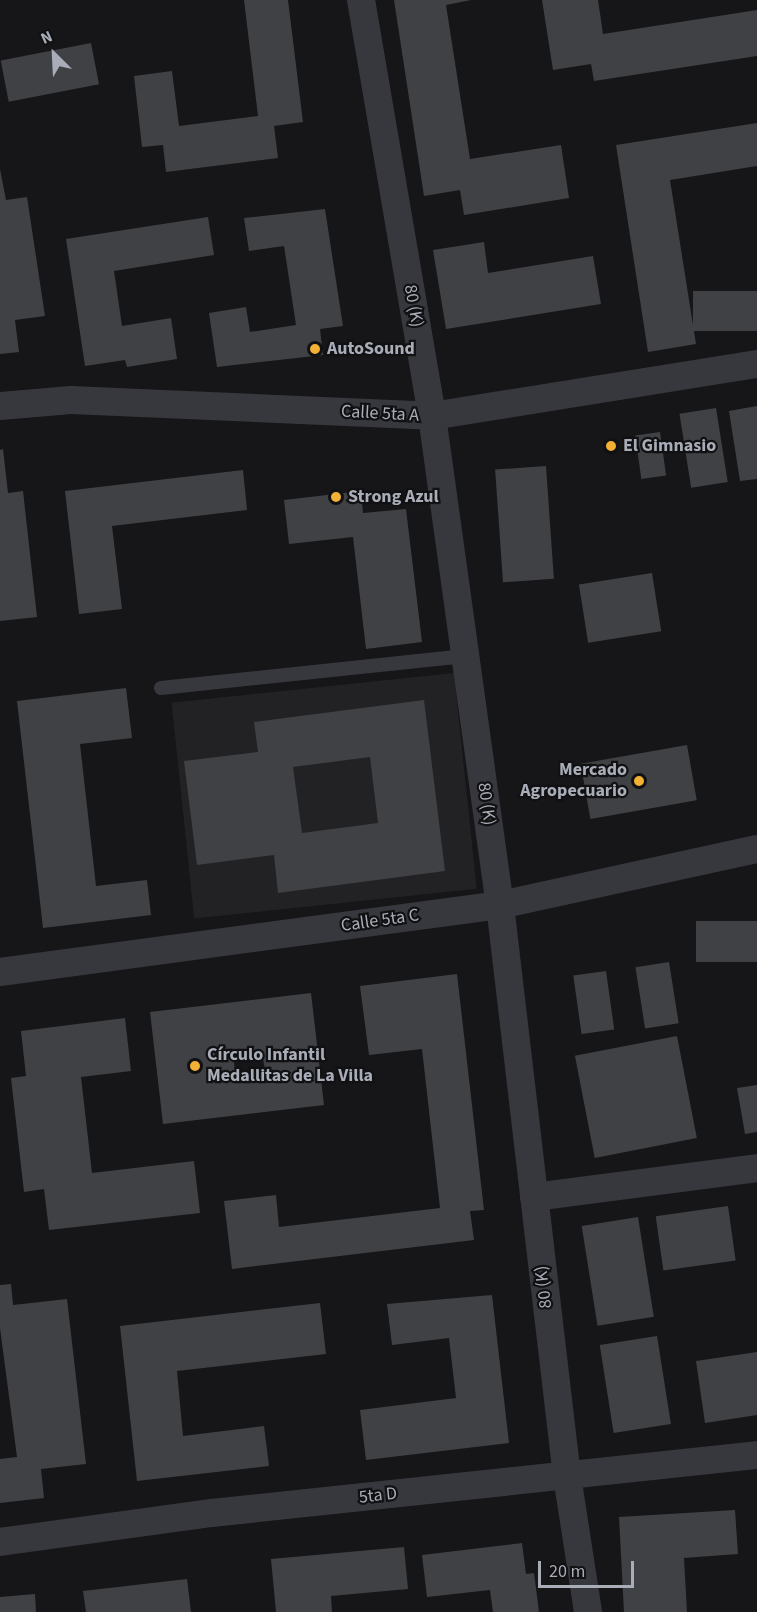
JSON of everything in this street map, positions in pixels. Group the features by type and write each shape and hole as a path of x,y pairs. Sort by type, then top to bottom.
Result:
{"street":[{"name":"80 (K)","path":"361,0 432,416 500,905 567,1476 588,1612"},
{"name":"Calle 5ta A","path":"0,406 71,400 432,416 757,364"},
{"name":"Calle 5ta C","path":"0,972 500,905 757,849"},
{"path":"534,1197 757,1168"},
{"name":"5ta D","path":"0,1542 212,1513 757,1455"}],"lane":[{"path":"161,688 465,656"}],"shaded area":[{"path":"454,673 477,889 194,918 172,703"}],"building":[{"path":"244,0 288,0 303,122 274,126 278,158 166,172 163,145 142,147 134,76 172,71 179,126 258,116"},
{"path":"394,0 471,0 446,5 470,159 561,145 569,198 464,215 460,190 424,196"},
{"path":"542,0 598,0 603,34 757,10 757,56 594,81 591,64 553,70"},
{"path":"91,43 99,84 9,102 1,61"},
{"path":"757,123 757,166 670,180 696,344 648,352 616,145"},
{"path":"0,169 6,200 27,197 45,316 15,320 19,352 0,354"},
{"path":"325,209 343,326 320,329 323,355 217,367 209,313 246,307 250,332 296,325 284,246 249,251 244,218"},
{"path":"208,217 214,255 114,271 122,326 171,318 177,359 127,367 125,360 85,366 66,239"},
{"path":"484,242 488,273 593,256 601,304 446,329 433,250"},
{"path":"693,291 757,291 757,331 693,331"},
{"path":"757,406 757,479 740,481 729,411"},
{"path":"716,408 728,482 691,488 679,414"},
{"path":"660,432 666,476 641,479 635,435"},
{"path":"3,449 8,493 23,491 37,617 0,621 0,450"},
{"path":"546,466 554,579 503,582 495,470"},
{"path":"243,470 247,510 112,526 122,609 79,614 65,491"},
{"path":"361,491 363,513 406,509 422,642 366,649 353,537 289,544 284,500"},
{"path":"652,573 661,631 588,643 579,585"},
{"path":"126,688 132,738 80,744 96,886 147,880 151,915 43,928 17,701"},
{"path":"424,700 445,871 278,893 274,855 197,865 184,761 258,752 254,722","holes":["370,757 378,823 302,833 293,767"]},
{"name":"Mercado Agropecuario","path":"687,745 697,800 590,819 581,764"},
{"path":"696,921 757,921 757,962 696,962"},
{"path":"669,962 679,1023 645,1029 635,967"},
{"path":"606,971 614,1029 582,1034 573,976"},
{"path":"457,974 484,1210 470,1211 474,1240 232,1269 224,1201 276,1195 279,1227 440,1208 422,1049 369,1055 360,986"},
{"name":"Círculo Infantil Medallitas de La Villa","path":"311,993 324,1105 163,1124 150,1012","holes":["262,1052 266,1076 237,1080 233,1057"]},
{"path":"125,1018 131,1071 81,1077 92,1173 194,1161 200,1213 49,1230 44,1189 24,1192 11,1078 26,1076 21,1031"},
{"path":"677,1036 697,1138 595,1158 575,1056"},
{"path":"757,1085 757,1132 745,1134 737,1088"},
{"path":"728,1206 736,1260 663,1271 656,1216"},
{"path":"638,1217 654,1317 598,1326 582,1226"},
{"path":"11,1284 13,1305 67,1299 86,1464 41,1469 44,1498 0,1503 0,1459 17,1457 0,1328 0,1285"},
{"path":"492,1295 509,1443 366,1460 360,1410 456,1398 449,1338 392,1345 387,1304"},
{"path":"320,1303 326,1354 177,1371 183,1436 264,1426 269,1466 137,1481 120,1326"},
{"path":"657,1336 671,1424 614,1433 600,1345"},
{"path":"757,1352 757,1415 705,1423 696,1361"},
{"path":"735,1510 738,1554 684,1558 687,1612 624,1612 619,1517"},
{"path":"522,1543 526,1574 534,1573 539,1612 493,1612 490,1590 427,1597 422,1555"},
{"path":"404,1547 408,1589 331,1596 332,1612 276,1612 271,1559"},
{"path":"187,1579 191,1612 86,1612 83,1591"},
{"path":"35,1594 36,1612 0,1612 0,1597"}],"place":[{"name":"AutoSound","path":"315,349"},
{"name":"El Gimnasio","path":"611,446"},
{"name":"Strong Azul","path":"336,497"},
{"name":"Mercado Agropecuario","path":"639,781"},
{"name":"Círculo Infantil Medallitas de La Villa","path":"195,1066"}]}
